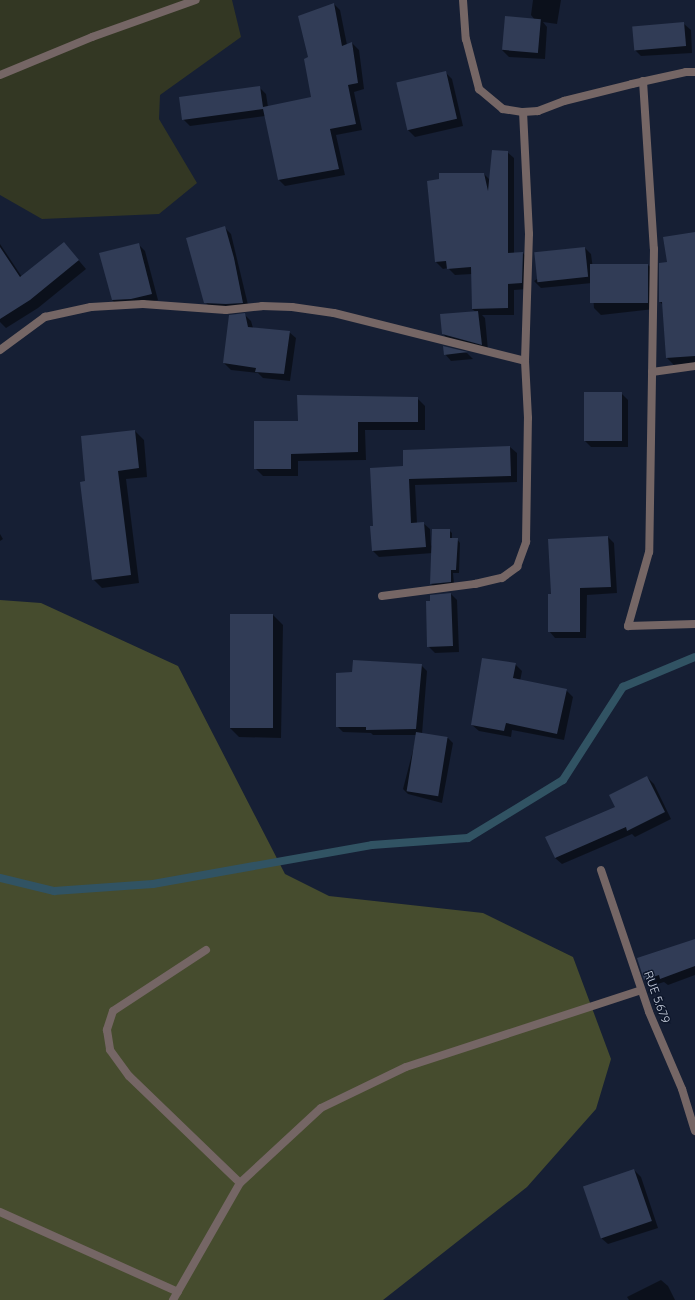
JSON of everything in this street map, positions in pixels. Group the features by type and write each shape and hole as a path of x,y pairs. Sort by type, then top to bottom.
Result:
{"street":[{"path":"0,75 92,38 196,0"},
{"path":"463,0 466,39 479,89 503,109 523,112 538,111 564,101 643,81 686,72 695,72"},
{"path":"643,81 654,249 649,552 628,626 695,624"},
{"path":"382,596 475,584 502,578 517,567 526,542 528,418 525,361 529,234 523,112"},
{"path":"0,350 45,317 92,307 143,304 226,310 262,306 292,307 334,313 525,361"},
{"path":"652,372 695,366"},
{"name":"RUE 5.679","path":"601,870 641,990 682,1089 695,1131"},
{"path":"206,950 114,1011 107,1030 108,1037 110,1050 129,1076 240,1183"},
{"path":"174,1300 240,1183 322,1108 406,1067 641,990"},
{"path":"0,1212 178,1292"}],"green space":[{"path":"0,0 232,0 241,37 160,95 159,119 197,183 159,214 42,219 0,195"},
{"path":"0,600 41,603 178,666 285,874 329,896 483,913 573,957 611,1059 596,1109 527,1187 383,1300 0,1300"}],"building":[{"path":"334,3 342,46 352,42 358,83 348,85 356,124 330,129 339,169 278,180 263,109 182,120 179,97 260,86 263,107 311,97 304,59 308,57 298,16"},
{"path":"505,16 541,19 538,53 502,50"},
{"path":"684,22 686,46 634,50 632,27"},
{"path":"446,71 457,119 407,130 396,82"},
{"path":"492,150 508,151 508,253 523,252 522,283 508,284 508,308 472,309 471,267 447,269 446,261 435,262 427,181 439,179 439,173 484,173 488,191"},
{"path":"225,226 234,258 243,303 204,303 186,238"},
{"path":"695,232 695,356 666,358 662,302 659,302 659,263 667,262 663,237"},
{"path":"64,242 79,260 30,300 0,319 0,247 20,277"},
{"path":"139,243 152,294 131,299 112,300 99,253"},
{"path":"585,247 588,277 537,282 534,252"},
{"path":"590,264 648,264 648,303 590,303"},
{"path":"478,311 482,345 442,334 440,314"},
{"path":"245,313 248,327 290,331 284,374 255,372 256,368 223,363 229,315"},
{"path":"443,346 468,352 444,355"},
{"path":"584,392 622,392 622,441 584,441"},
{"path":"297,395 418,397 418,422 358,422 358,452 291,454 291,469 254,469 254,421 298,421"},
{"path":"135,430 139,468 118,471 131,575 92,580 80,482 85,481 81,436"},
{"path":"510,446 511,476 409,479 411,523 424,522 426,547 372,551 370,526 373,526 370,468 403,466 403,450"},
{"path":"432,529 450,529 450,538 458,538 456,570 451,570 451,582 430,584"},
{"path":"608,536 611,587 580,588 580,632 548,632 548,594 551,594 548,539"},
{"path":"451,593 453,646 427,647 426,601 430,601 430,595"},
{"path":"230,614 273,614 273,728 230,728"},
{"path":"482,658 516,663 513,678 567,689 557,734 506,723 504,731 471,725"},
{"path":"353,660 422,664 416,729 366,730 366,727 336,727 336,673 352,672"},
{"path":"416,732 448,737 438,796 407,791"},
{"path":"647,776 665,812 627,831 626,827 555,858 545,837 615,807 609,795"},
{"path":"695,939 695,966 660,979 659,975 644,980 637,958"},
{"path":"634,1169 652,1221 601,1239 583,1187"}],"waterway":[{"path":"0,878 54,891 153,884 372,845 468,838 563,780 623,687 695,657"}]}
